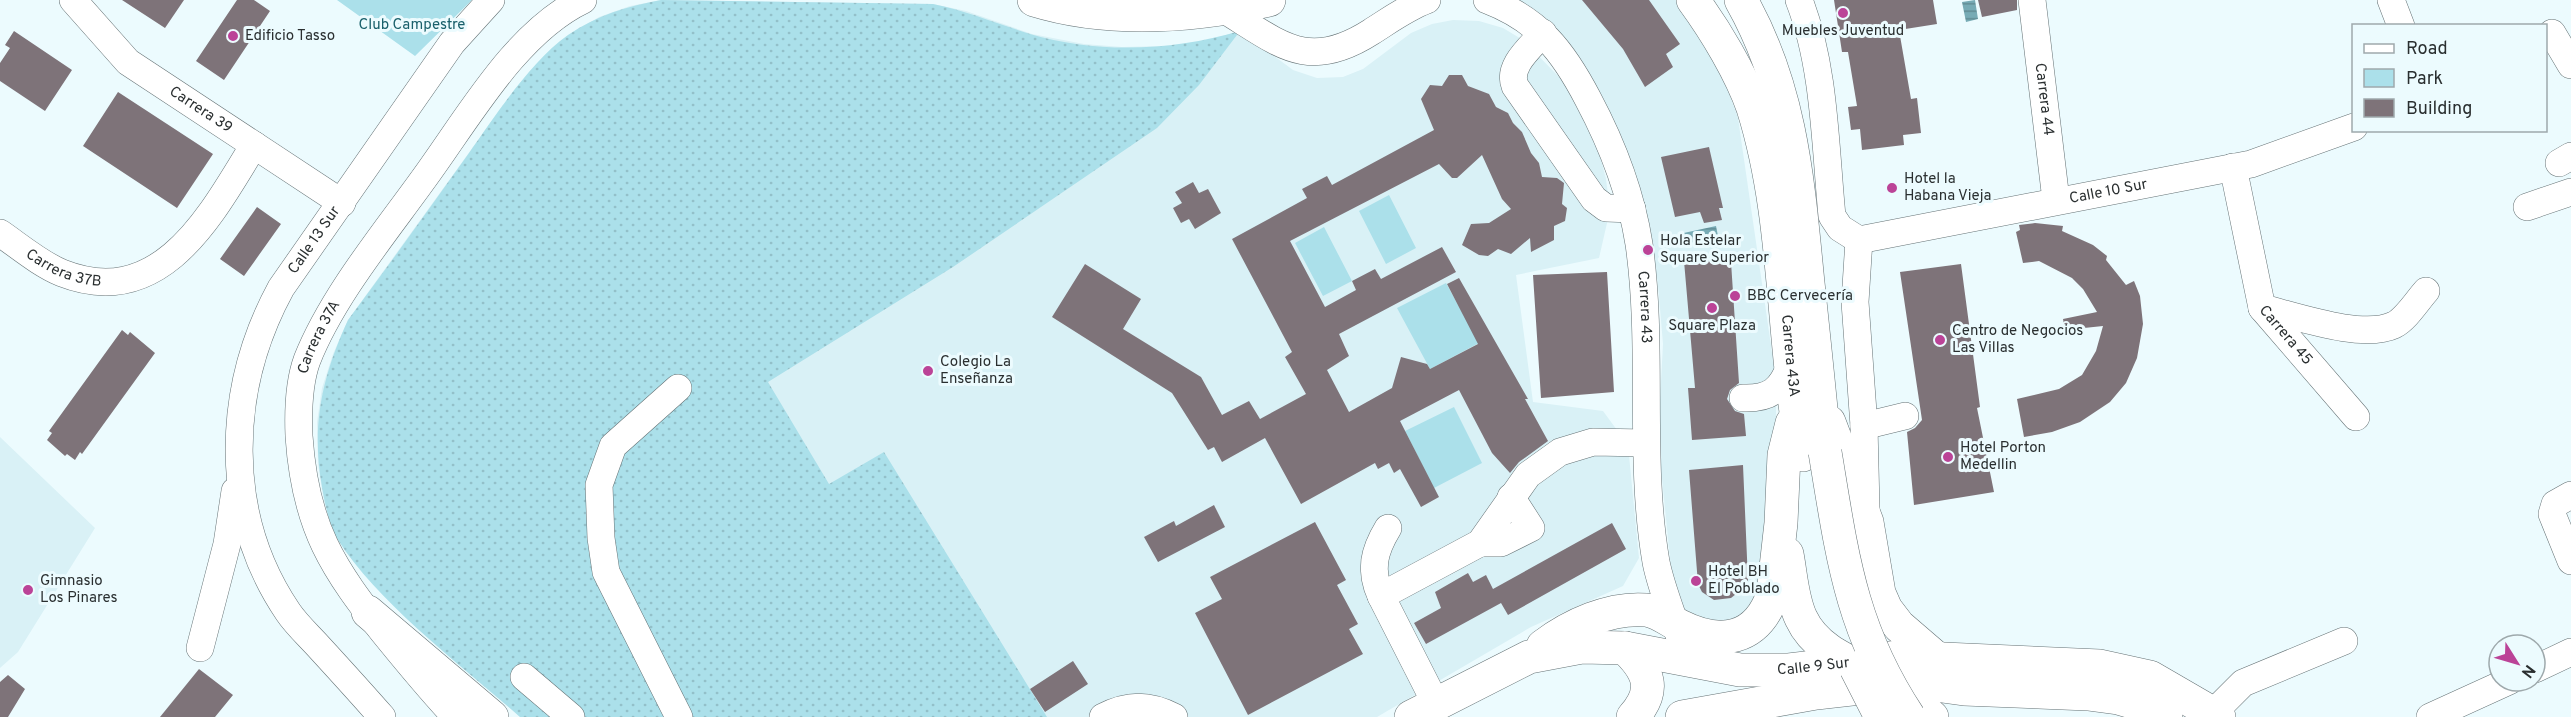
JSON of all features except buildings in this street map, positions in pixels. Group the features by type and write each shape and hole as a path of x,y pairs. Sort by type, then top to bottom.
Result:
{"main road":[{"path":"1034,0 1064,9 1104,15 1223,9 1269,0"},
{"name":"Carrera 43A","path":"1693,0 1727,55 1752,106 1769,170 1790,366 1808,406"},
{"name":"Carrera 43A","path":"1741,0 1757,29 1783,98 1797,165 1808,406 1814,453 1821,563 1844,639 1881,717"},
{"path":"1808,406 1867,522 1879,593 1886,609 1899,626 1935,657"},
{"path":"1529,657 1561,632 1584,622 1632,611 1649,610 1694,633 1720,639 1733,636 1755,624 1769,605 1773,594 1781,523 1784,455 1808,406"},
{"name":"Carrera 43A","path":"1814,453 1863,633 1879,667 1909,717"},
{"path":"1781,523 1801,618 1814,636 1845,662 1893,684 1932,717"},
{"path":"368,612 492,717"},
{"name":"Calle 9 Sur","path":"1424,710 1529,657 1582,646 1625,648 1716,666 1764,671 1899,657 2100,666 2131,671 2169,685 2216,715"},
{"path":"1625,648 1644,668 1648,681 1647,695 1633,717"},
{"name":"Calle 9 Sur","path":"1682,717 1816,693 1913,682 1964,689 2088,694 2139,704 2166,717"},
{"path":"2034,717 2088,694"}],"street":[{"name":"Carrera 39","path":"73,0 128,62 342,203"},
{"name":"Calle 13 Sur","path":"239,463 239,415 253,351 266,316 281,288 452,43 491,0"},
{"name":"Carrera 37A","path":"456,717 436,696 368,612 339,573 318,534 301,468 298,414 306,362 328,315 494,80 530,39 573,5 583,0"},
{"path":"1269,36 1273,0"},
{"path":"1223,9 1282,46 1301,52 1320,53 1346,46 1408,7 1427,0"},
{"name":"Carrera 43","path":"1487,0 1507,8 1533,24 1573,71 1621,171 1632,209 1643,289 1645,443 1656,562 1687,659"},
{"path":"1799,0 1808,22 1819,81 1832,216 1840,228 1859,240 1855,302 1864,426 1867,522"},
{"name":"Carrera 44","path":"2032,0 2056,200"},
{"path":"2391,0 2401,24"},
{"path":"2556,30 2571,65"},
{"path":"1543,33 1516,66 1512,78 1515,86 1594,199 1606,208 1632,209"},
{"name":"Calle 10 Sur","path":"1859,240 2251,164 2352,128"},
{"name":"Carrera 37B","path":"0,233 68,275 84,280 107,281 133,277 157,268 180,253 201,227 254,145"},
{"name":"Carrera 45","path":"2233,167 2262,308 2356,417"},
{"path":"2527,207 2571,192"},
{"path":"2262,308 2352,328 2380,330 2397,324 2426,291"},
{"path":"1743,398 1757,399 1773,393 1784,381 1790,366"},
{"path":"678,388 613,446 599,485 601,538 606,572 679,717"},
{"path":"1864,426 1905,416"},
{"path":"1381,596 1480,543 1501,543 1531,528 1512,497 1528,475 1560,452 1593,442 1645,443"},
{"path":"239,463 242,494 252,532 267,574 288,613 382,717"},
{"path":"200,648 227,544 239,463"},
{"path":"2571,495 2555,504 2552,514 2571,561"},
{"path":"1388,528 1377,545 1374,576 1424,710"},
{"path":"227,544 252,532"},
{"name":"Carrera 43","path":"1632,611 1649,584 1656,562"},
{"path":"2216,715 2243,683 2344,641"},
{"path":"2547,663 2571,652"},
{"path":"524,677 571,717"},
{"path":"2430,717 2487,691"},
{"path":"1103,717 1125,708 1143,706 1159,709 1174,717"}],"shaded area":[{"name":"Colegio La Enseñanza","path":"661,0 933,4 966,11 1032,34 1084,44 1122,47 1165,46 1205,41 1240,31 1293,70 1317,78 1343,77 1363,69 1411,33 1432,24 1453,20 1479,21 1503,28 1523,40 1562,80 1583,113 1597,144 1606,179 1610,210 1599,258 1516,275 1533,402 1603,411 1628,445 1639,558 1623,586 1531,627 1377,717 520,717 413,622 359,567 324,502 318,464 317,422 322,388 333,354 348,320 494,118 545,56 568,36 599,17 630,6"},
{"name":"Square Plaza","path":"1511,0 1683,0 1715,54 1738,118 1776,380 1776,429 1766,582 1740,626 1686,618 1673,589 1658,438 1663,344 1658,285 1652,244 1631,164"},
{"path":"1975,0 1978,19 1966,22 1962,2"},
{"path":"1716,226 1718,236 1682,245 1679,234"},
{"name":"Gimnasio Los Pinares","path":"0,437 95,528 18,652 0,668"}],"green space":[{"name":"Club Campestre","path":"337,0 472,0 415,56"},
{"path":"661,0 933,4 1030,34 1082,45 1108,47 1135,48 1188,43 1240,31 1199,85 1157,128 953,267 768,382 829,484 884,452 1047,717 520,717 398,611 355,564 338,540 326,507 318,443 325,382 348,320 502,106 540,59 568,35 590,22 625,8"},
{"path":"1389,195 1416,248 1386,264 1359,211"},
{"path":"1324,227 1352,281 1323,296 1295,243"},
{"path":"1446,283 1479,343 1430,369 1397,308"},
{"path":"1454,407 1482,463 1434,488 1405,431"}],"place":[{"name":"Muebles Juventud","path":"1843,13"},
{"name":"Edificio Tasso","path":"233,36"},
{"name":"Hotel la Habana Vieja","path":"1892,188"},
{"name":"Hola Estelar Square Superior","path":"1648,250"},
{"name":"BBC Cervecería","path":"1735,296"},
{"name":"Square Plaza","path":"1712,308"},
{"name":"Centro de Negocios Las Villas","path":"1940,340"},
{"name":"Colegio La Enseñanza","path":"928,371"},
{"name":"Hotel Porton Medellin","path":"1948,457"},
{"name":"Hotel BH El Poblado","path":"1696,581"},
{"name":"Gimnasio Los Pinares","path":"28,590"}]}
